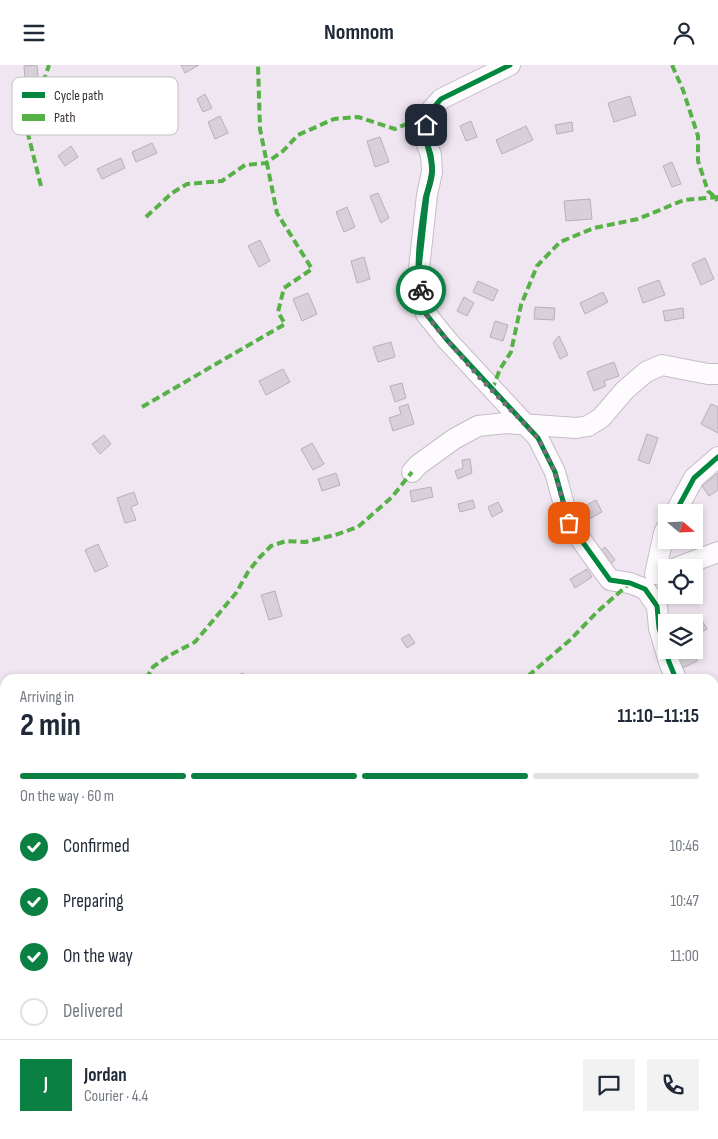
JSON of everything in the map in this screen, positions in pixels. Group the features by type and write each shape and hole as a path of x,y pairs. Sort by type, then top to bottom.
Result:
{"street":[{"path":"510,65 441,99 427,115 424,136 431,155 432,172 427,195 418,278 426,314 447,341 538,438 555,472 569,523 610,580 630,583 645,589 657,606 659,628 674,674"},
{"path":"412,472 418,465 454,439 478,426 506,423 588,426 602,417 625,390 646,372 662,365 708,374 718,374"},
{"path":"680,504 694,478 718,457"},
{"path":"699,559 718,552"},
{"path":"630,583 658,573"}],"building":[{"path":"37,65 38,77 25,77 24,66"},
{"path":"181,65 199,65 185,73"},
{"path":"205,94 212,108 203,112 197,99"},
{"path":"630,96 636,115 614,122 608,103"},
{"path":"220,116 228,133 215,139 208,122"},
{"path":"471,121 477,137 466,141 460,126"},
{"path":"572,122 573,131 557,134 555,125"},
{"path":"526,126 533,140 502,154 496,140"},
{"path":"380,137 389,162 375,167 367,141"},
{"path":"152,143 157,153 136,162 132,152"},
{"path":"71,146 78,157 65,166 58,156"},
{"path":"121,158 125,168 102,179 97,169"},
{"path":"672,162 681,184 672,187 663,166"},
{"path":"378,193 389,218 381,223 370,196"},
{"path":"590,199 592,219 566,221 564,201"},
{"path":"347,207 355,227 344,232 336,212"},
{"path":"260,240 270,261 259,267 248,246"},
{"path":"364,257 370,279 357,283 351,261"},
{"path":"705,258 714,279 701,285 692,264"},
{"path":"659,280 665,295 643,303 638,288"},
{"path":"478,281 498,290 493,301 473,292"},
{"path":"603,292 608,302 585,314 580,303"},
{"path":"308,293 317,314 302,321 293,299"},
{"path":"464,297 474,303 467,316 457,311"},
{"path":"535,307 555,308 554,320 534,319"},
{"path":"683,308 684,318 665,321 663,311"},
{"path":"495,321 508,325 503,341 490,337"},
{"path":"559,336 568,355 560,359 553,343"},
{"path":"391,342 395,357 378,362 373,347"},
{"path":"614,362 619,376 604,381 606,386 594,391 587,372"},
{"path":"283,369 290,382 266,395 259,381"},
{"path":"402,383 406,398 395,402 390,386"},
{"path":"408,404 414,424 393,431 389,418 401,414 399,407"},
{"path":"711,404 718,407 718,433 701,424"},
{"path":"647,434 658,438 649,464 638,460"},
{"path":"104,435 111,444 100,454 92,444"},
{"path":"312,443 324,464 313,470 301,449"},
{"path":"470,459 472,473 458,479 455,471 463,468 462,460"},
{"path":"336,473 340,485 322,491 318,479"},
{"path":"718,473 718,490 709,496 702,486"},
{"path":"431,487 433,497 412,502 410,491"},
{"path":"134,492 138,504 131,507 136,520 125,523 117,498"},
{"path":"473,500 475,508 460,512 458,504"},
{"path":"596,500 602,512 583,522 577,510"},
{"path":"498,502 503,511 492,517 488,507"},
{"path":"98,544 108,566 95,572 85,550"},
{"path":"605,547 615,560 608,566 597,554"},
{"path":"587,569 592,577 575,588 570,579"},
{"path":"275,591 282,616 269,620 261,595"},
{"path":"703,622 707,629 703,631"},
{"path":"409,634 415,643 407,648 401,639"},
{"path":"678,659 696,659 697,661 683,668"}],"marked path":[{"path":"45,77 49,65"},
{"path":"142,407 285,324 278,312 284,288 312,269 277,213 260,129 258,65"},
{"path":"672,65 683,90 698,136 698,161 708,191 717,201"},
{"path":"146,217 172,193 187,184 222,181 245,165 266,163 283,151 298,135 334,119 358,117 395,129 427,115"},
{"path":"28,135 41,186"},
{"path":"492,390 500,369 511,352 521,305 537,266 560,242 594,228 638,219 684,200 718,197"},
{"path":"149,674 153,667 170,655 195,642 236,593 248,572 259,558 271,546 286,541 305,542 358,527 392,497 412,472"},
{"path":"530,674 570,640 597,612 630,583"}],"cycle path":[{"path":"510,65 441,99 427,115 424,136 431,155 432,172 427,195 418,278 426,314 447,340 538,438 555,472 569,523 610,580 630,583 645,589 657,606 659,628 674,674"},
{"path":"680,504 694,478 718,457"}],"way so far":[{"path":"421,290 426,314 435,326 480,378 538,438 555,472 569,523"}],"route":[{"path":"421,290 418,278 422,235 432,172 431,155 424,136 426,125"}]}
